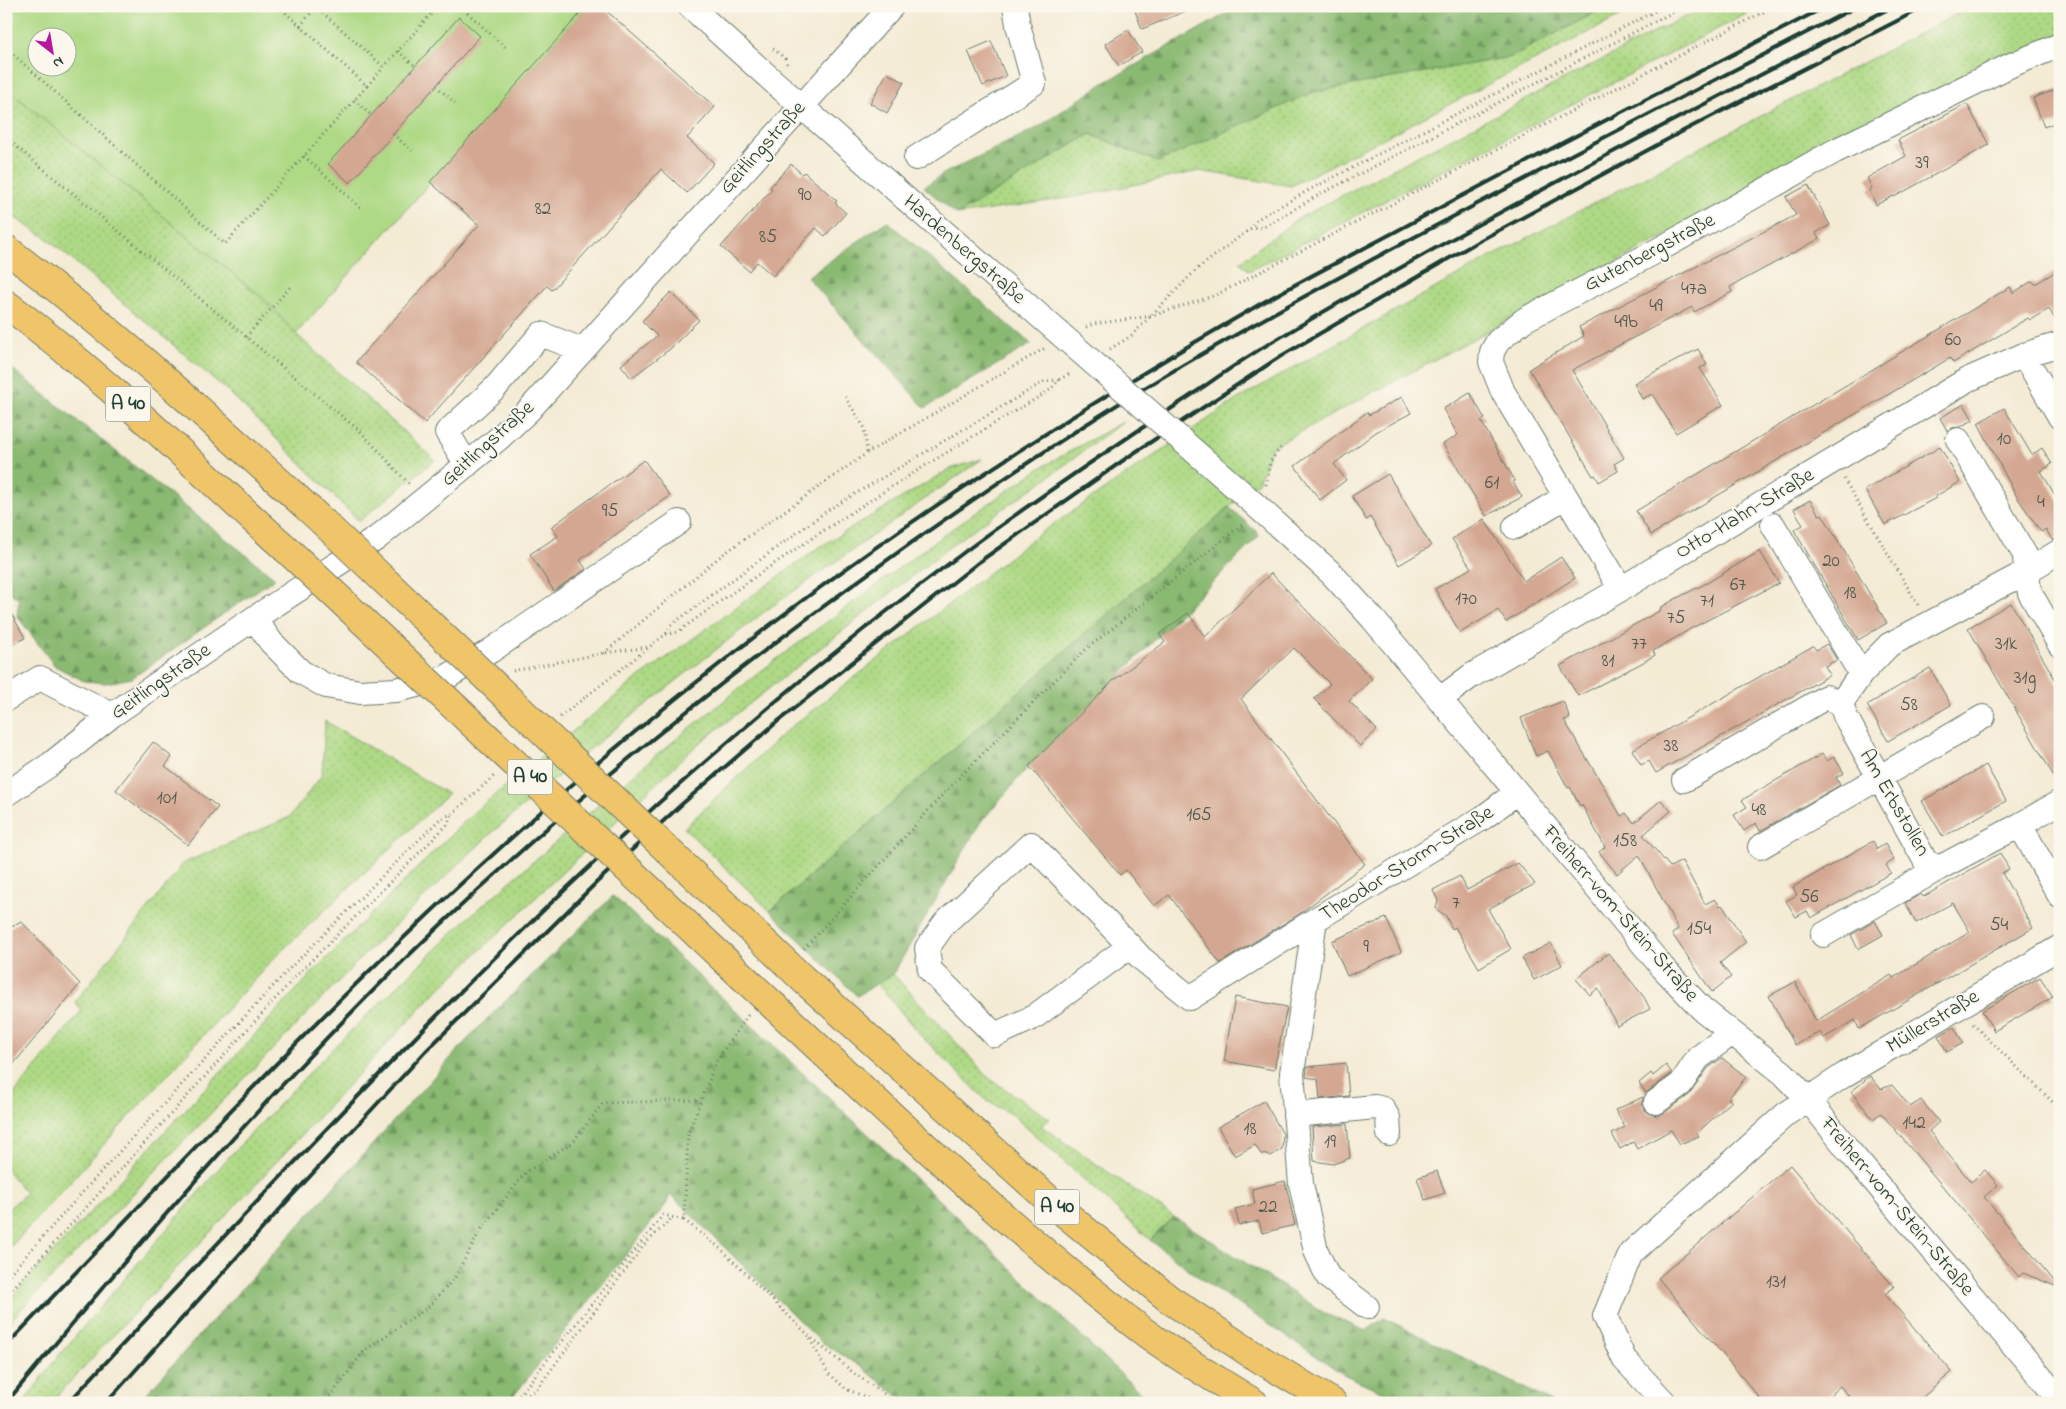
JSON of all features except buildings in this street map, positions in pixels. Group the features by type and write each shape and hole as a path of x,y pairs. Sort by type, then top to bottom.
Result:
{"highway":[{"name":"A 40","path":"6,249 65,293 184,396 322,521 804,980 1057,1207 1169,1299 1250,1353 1333,1403"},
{"name":"A 40","path":"6,304 34,324 123,400 284,547 899,1122 1028,1237 1144,1331 1254,1403"}],"street":[{"name":"Hardenbergstraße","path":"690,6 769,79 801,105 1241,492"},
{"name":"Geitlingstraße","path":"6,794 51,764 112,715 254,618 377,538 498,439 529,410 801,105 892,6"},
{"path":"916,158 1034,83 1018,25 1015,6"},
{"name":"Gutenbergstraße","path":"1621,589 1503,392 1491,362 1492,352 1498,341 1524,320 1651,254 1835,151 2011,65 2060,45"},
{"path":"467,466 447,432 495,388 541,334 582,350"},
{"name":"Otto-Hahn-Straße","path":"1439,700 1471,676 1621,589 1967,380 2024,355 2060,344"},
{"path":"2024,355 2060,417"},
{"path":"1958,440 2026,556 2026,572 2030,593 2060,645"},
{"name":"Freiherr-vom-Stein-Straße","path":"1241,492 1331,573 1373,619 1663,968 1702,1010 1783,1073 1808,1099 1855,1159 2060,1400"},
{"path":"1515,527 1566,497"},
{"path":"254,618 270,642 301,672 326,686 360,692 396,690 445,678 492,650 680,522"},
{"path":"1773,525 1861,674"},
{"path":"1684,780 1826,697 1841,703 1861,674 1888,645 2026,572 2060,551"},
{"path":"6,700 40,678 112,715"},
{"name":"Am Erbstollen","path":"1841,703 1845,716 1926,862 1939,868 2060,802"},
{"path":"1760,847 1983,717"},
{"name":"Theodor-Storm-Straße","path":"1367,1307 1328,1277 1316,1251 1301,1184 1292,1073 1315,920 1484,817 1516,793"},
{"path":"2020,825 2060,896"},
{"path":"1130,946 1034,1017 995,1035 930,970 927,948 945,922 1031,844 1130,946 1190,998 1315,920"},
{"path":"1823,935 1939,868"},
{"name":"Müllerstraße","path":"1665,1403 1624,1359 1605,1316 1631,1253 1786,1114 1844,1075 2060,947"},
{"path":"1656,1102 1682,1084 1698,1058 1732,1033"},
{"path":"1295,1115 1374,1107 1383,1109 1388,1118 1389,1134"}],"path":[{"path":"6,16 16,6"},
{"path":"278,6 367,86"},
{"path":"6,48 225,244 438,6"},
{"path":"460,6 506,47"},
{"path":"1105,352 1131,336 1197,269 1250,229 1259,218 1664,6"},
{"path":"1250,229 1264,227 1315,197 1685,6"},
{"path":"1084,328 1093,324 1152,316 1216,295 1775,6"},
{"path":"300,26 316,7 384,67"},
{"path":"398,51 414,66"},
{"path":"436,86 455,103"},
{"path":"354,100 371,115"},
{"path":"393,134 412,151"},
{"path":"6,138 361,432 406,482 428,498"},
{"path":"304,156 361,208"},
{"path":"246,337 292,285"},
{"path":"604,653 722,555 866,453 1050,345"},
{"path":"1059,380 1045,381 828,510 671,625 666,634 678,632 835,522 943,454 1049,391 1059,380 1074,370"},
{"path":"845,397 864,427 866,453"},
{"path":"834,914 945,792 1084,651 1260,509 1270,462 1280,447"},
{"path":"1833,460 1929,623"},
{"path":"6,1278 108,1164 289,969 441,818 452,814 447,825 296,976 6,1296"},
{"path":"1956,1008 2060,1109"},
{"path":"684,1220 688,1134 717,1060 740,1025"},
{"path":"322,1403 333,1393 365,1350 427,1308 454,1279 480,1230 526,1172 573,1142 603,1103 701,1100"},
{"path":"513,1403 663,1215 684,1220 721,1249 808,1336 855,1374 898,1403"},
{"path":"513,1403 536,1390 644,1245 673,1217"},
{"path":"808,1336 828,1373 846,1389 880,1403"}],"green space":[{"path":"6,6 587,6 296,334 264,299 6,88"},
{"path":"1240,6 1608,6 1510,57 1313,92 1158,162 1090,134 957,215 924,187 945,173 1037,128 1104,83"},
{"path":"1608,6 1640,6 1291,186 1199,171 1081,196 957,215 1090,134 1158,162 1313,92 1510,57"},
{"path":"1705,6 1762,6 1249,271 1240,262 1297,219"},
{"path":"1972,6 2060,6 2060,37 1648,245 1272,447 1258,482 770,911 684,828 787,730 1039,534 1236,400 1489,258"},
{"path":"6,88 264,299 296,334 435,460 359,521 228,391 45,237 6,212"},
{"path":"887,221 1031,344 925,408 807,277"},
{"path":"6,364 275,578 132,678 106,683 84,681 55,666 17,616 19,600 6,589"},
{"path":"1124,421 957,541 697,745 434,994 50,1403 23,1403 56,1359 227,1159 330,1051 467,919 653,758 761,671 953,528 1042,467"},
{"path":"982,459 764,612 601,740 487,837 364,955 6,1325 6,1303 314,971 473,813 633,682 818,548 950,469"},
{"path":"1229,507 1260,535 1029,766 980,823 893,974 857,996 770,911"},
{"path":"325,721 448,794 273,959 6,1252 6,1211 26,1193 6,1169 6,1104 82,1010 75,1002 184,863 290,817 322,775"},
{"path":"613,896 959,1219 1151,1403 906,1403 863,1368 820,1341 670,1194 667,1203 508,1403 138,1403 478,1028"},
{"path":"893,974 990,1079 1050,1119 1041,1126 1174,1217 1150,1240 1014,1116 987,1101 921,1036 877,983"},
{"path":"1174,1217 1326,1314 1366,1331 1384,1318 1554,1403 1408,1403 1343,1374 1207,1283 1150,1240"}],"railway":[{"path":"6,1346 186,1156 308,1031 434,909 534,818 683,692 853,563 1020,450 1250,310 1499,176 1827,6"},
{"path":"6,1403 108,1281 266,1102 433,932 586,794 746,665 828,603 996,484 1119,403 1195,358 1388,251 1858,6"},
{"path":"68,1403 326,1130 478,974 545,909 682,782 752,721 897,603 971,547 1101,455 1266,345 1507,209 1894,6"},
{"path":"106,1403 290,1198 426,1051 597,882 682,804 777,722 979,562 1128,457 1281,356 1479,241 1685,130 1926,6"}]}
